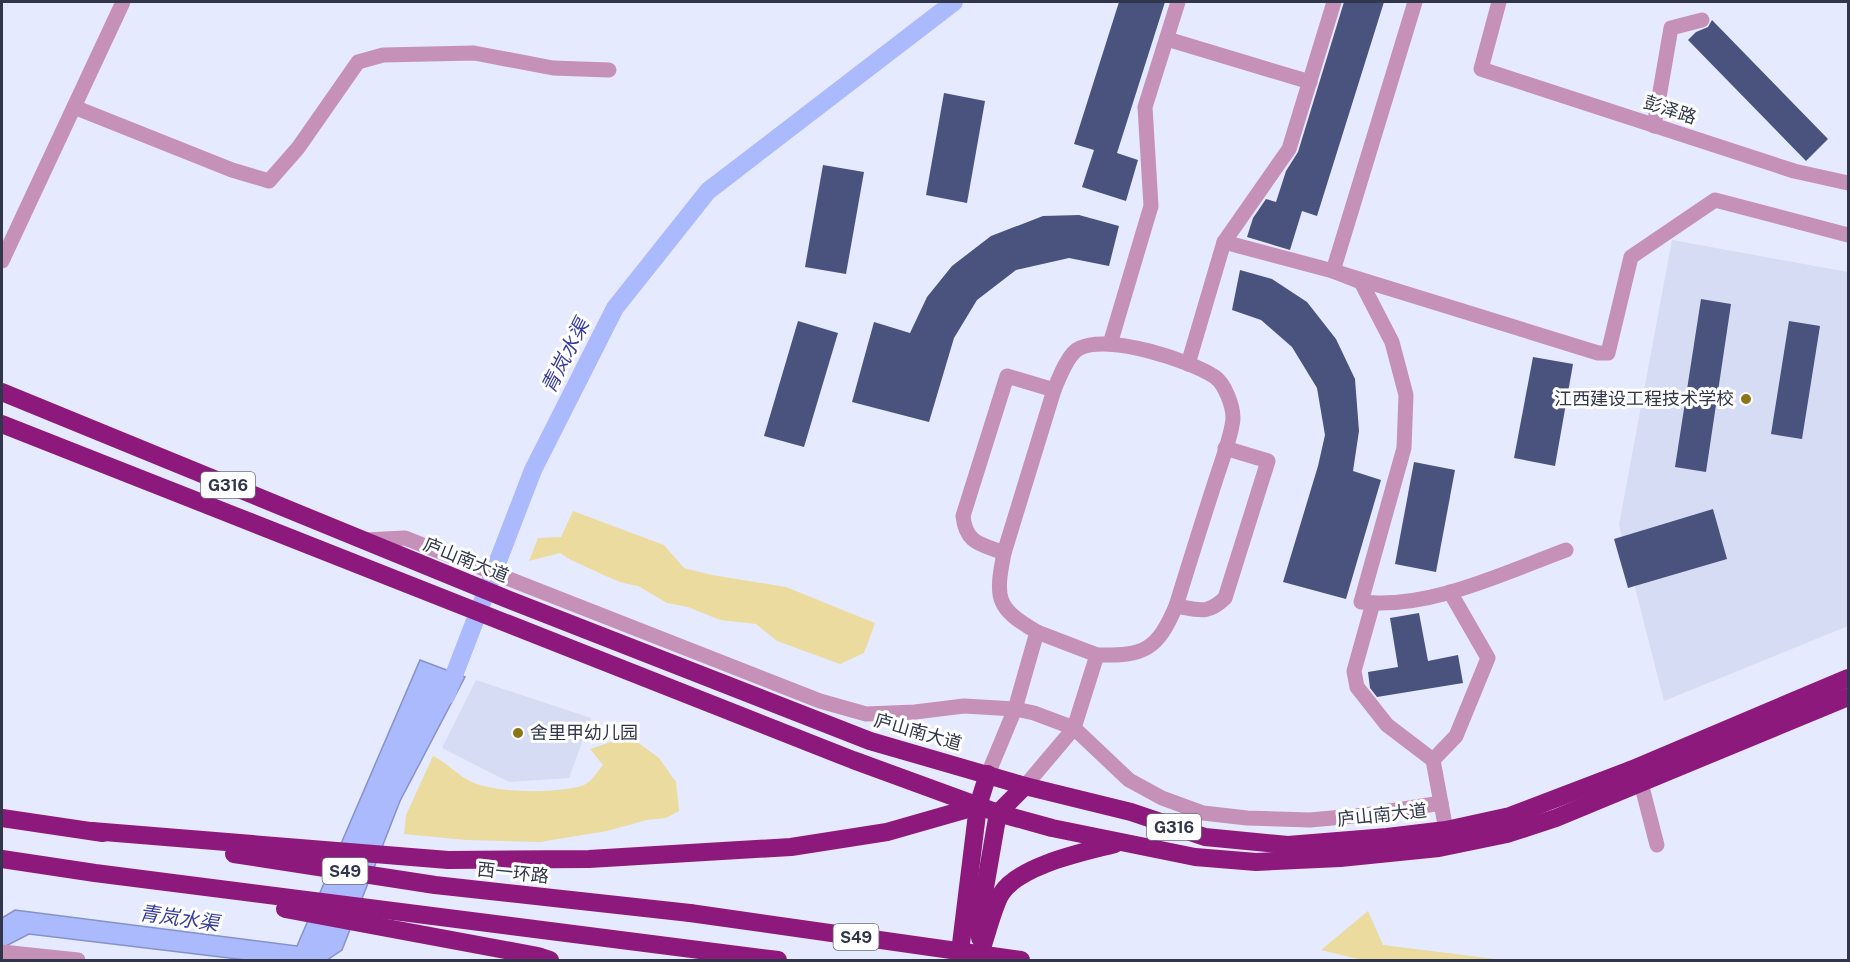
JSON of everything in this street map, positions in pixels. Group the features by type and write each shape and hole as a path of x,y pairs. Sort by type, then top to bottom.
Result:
{"highway":[{"name":"庐山南大道","path":"2,392 454,578 870,741 1025,786 1131,812 1205,837 1288,845 1446,830 1510,816 1633,769 1848,678"},
{"name":"G316","path":"2,424 853,760 978,806 1052,828 1196,857 1256,862 1340,858 1439,848 1507,834 1556,818 1848,697"},
{"path":"959,960 978,806 988,774"},
{"path":"980,956 980,922 998,813 1025,786"},
{"path":"92,831 448,860 589,859 791,847 887,832 978,806"},
{"name":"西一环路","path":"2,818 435,885 690,913 1021,960"},
{"path":"980,956 1001,894 1020,877 1055,860 1120,842"},
{"name":"S49","path":"2,859 95,873 778,960"},
{"path":"95,873 550,960"}],"street":[{"path":"2,261 123,2"},
{"path":"1110,344 1151,206 1145,107 1178,2"},
{"path":"1188,364 1224,242 1289,149 1334,2"},
{"path":"1333,271 1415,2"},
{"name":"彭泽路","path":"1499,2 1480,69 1794,171 1848,183"},
{"path":"1654,126 1671,28 1702,20"},
{"path":"1167,39 1310,82"},
{"path":"74,107 232,170 269,181 298,148 358,62 383,55 474,53 554,68 609,70"},
{"path":"1224,242 1333,271 1598,353 1608,353 1631,257 1715,200 1848,235"},
{"path":"1333,271 1361,282 1392,342 1406,395 1404,448 1360,602 1408,600 1450,592 1566,550"},
{"path":"1100,342 1132,346 1188,364 1217,378 1228,396 1233,417 1176,606 1165,631 1150,647 1127,656 1097,655 1037,632 1013,618 1001,602 999,578 1004,553 1054,390 1065,365 1078,348 1100,342"},
{"path":"1004,553 972,540 964,529 963,516 966,505 1007,376 1054,390"},
{"path":"1176,606 1202,611 1215,608 1226,598 1233,576 1268,461 1225,448"},
{"path":"363,540 405,538 820,701 866,714 915,712 964,706 1016,709 1034,713 1074,728 1129,780 1162,798 1203,813 1247,818 1310,820 1365,815 1441,803"},
{"path":"1432,760 1456,736 1488,658 1450,592"},
{"path":"1372,603 1354,671 1357,687 1387,725 1432,760 1446,830"},
{"path":"988,774 1016,709 1037,632"},
{"path":"1025,786 1074,728 1097,655"},
{"path":"1641,783 1657,845"},
{"path":"2,952 78,960"}],"shaded area":[{"name":"江西建设工程技术学校","path":"1672,240 1848,272 1848,626 1664,701 1619,525"},
{"path":"573,511 664,545 684,568 786,587 875,623 864,653 840,664 777,641 756,624 720,620 688,607 667,603 638,586 608,577 560,553 529,561 538,538 561,537"},
{"name":"舍里甲幼儿园","path":"476,680 591,718 569,778 509,782 442,748"},
{"path":"629,736 659,758 676,782 679,811 666,818 540,842 466,840 404,834 406,815 433,756 479,785 508,790 558,790 587,784 603,765 590,749"},
{"path":"1368,911 1383,945 1504,960 1362,960 1321,950"}],"water":[{"path":"420,660 465,677 400,801 342,950 327,960 246,960 29,934 2,948 2,918 15,910 297,946"}],"building":[{"path":"1119,2 1165,2 1117,153 1138,160 1126,201 1082,187 1094,150 1074,144"},
{"path":"1344,2 1384,2 1317,216 1302,211 1290,250 1247,237 1253,218 1266,199 1276,202 1286,171 1298,152"},
{"path":"1712,20 1828,139 1806,161 1688,40 1696,32 1708,27"},
{"path":"944,93 985,101 967,203 926,195"},
{"path":"823,165 864,172 846,274 805,267"},
{"path":"1079,215 1119,226 1109,266 1069,258 1016,270 977,300 954,338 929,422 852,402 874,322 910,333 927,297 952,266 991,236 1043,216"},
{"path":"1240,270 1272,279 1307,302 1336,339 1355,379 1359,431 1353,471 1381,480 1346,599 1283,582 1325,435 1317,388 1292,347 1261,320 1232,310"},
{"path":"1701,299 1731,304 1706,472 1675,467"},
{"path":"798,321 838,333 804,447 764,436"},
{"path":"1789,321 1820,326 1802,439 1771,434"},
{"path":"1533,357 1573,364 1555,466 1514,458"},
{"path":"1414,462 1455,470 1436,572 1395,564"},
{"path":"1713,509 1727,559 1628,588 1614,539"},
{"path":"1419,613 1428,661 1458,655 1463,683 1377,697 1370,688 1368,672 1398,667 1390,618"}],"waterway":[{"name":"青岚水渠","path":"446,696 533,470 615,308 708,191 954,2"}],"place":[{"name":"江西建设工程技术学校","path":"1746,399"},
{"name":"舍里甲幼儿园","path":"518,733"}]}
